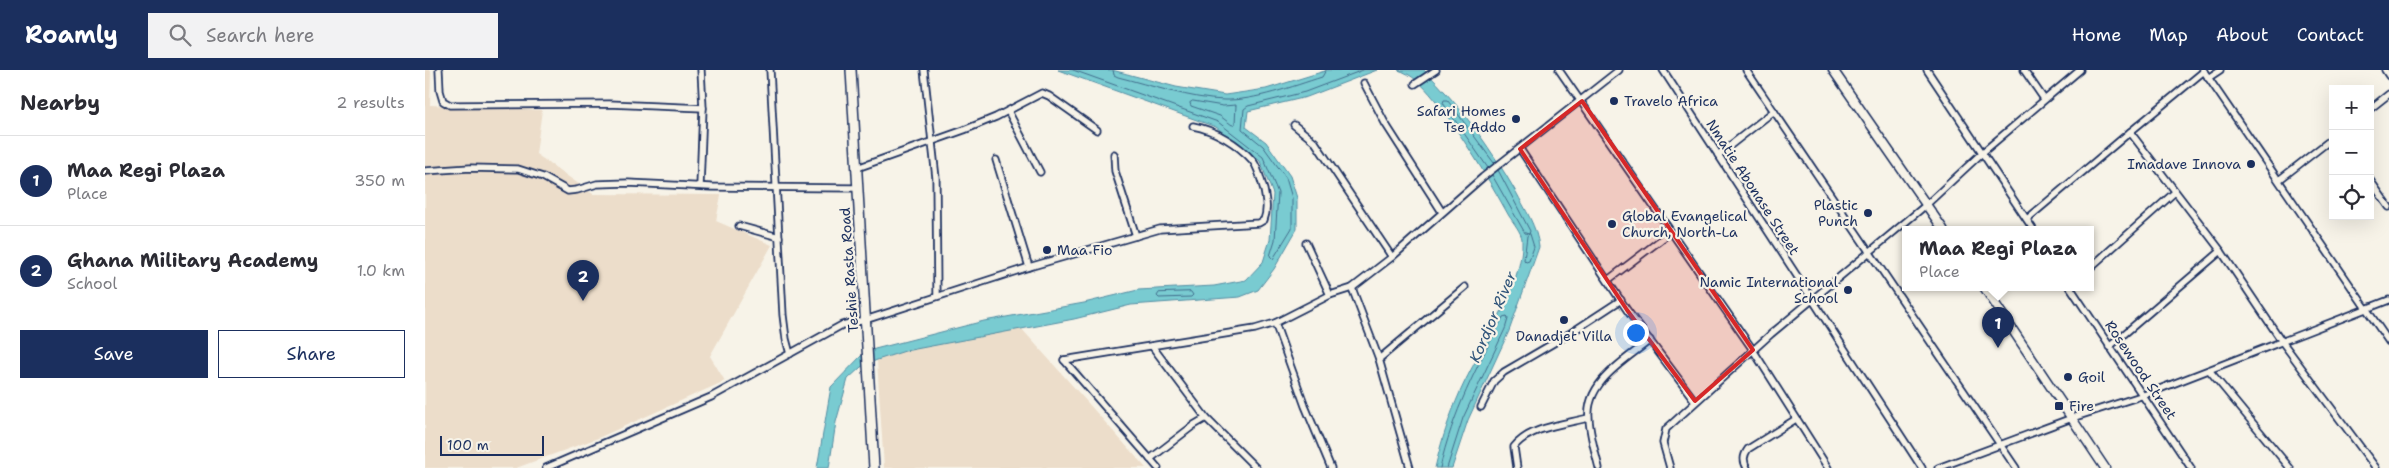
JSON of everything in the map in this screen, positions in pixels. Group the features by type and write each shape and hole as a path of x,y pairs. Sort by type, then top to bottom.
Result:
{"main road":[{"name":"Teshie Rasta Road","path":"851,70 874,468"}],"street":[{"path":"439,70 440,91 443,101 450,105 609,104 703,108"},
{"path":"701,70 703,108 701,186"},
{"path":"770,70 783,315 790,354"},
{"path":"924,70 936,178 937,295"},
{"path":"1559,70 1753,350 1828,468"},
{"path":"1158,468 1064,360 1153,346 1275,323 1330,295 1352,288 1392,257 1483,177 1619,70"},
{"name":"Nmatie Abonase Street","path":"1663,70 1922,468"},
{"path":"1746,70 2016,468"},
{"path":"1833,70 1941,226"},
{"path":"1927,70 2031,226"},
{"path":"2024,70 2044,99"},
{"path":"1670,468 1663,442 1663,434 1666,429 1753,350 1869,250 1926,205 1983,152 2080,70"},
{"path":"2208,78 2220,70"},
{"path":"2385,70 2389,76"},
{"path":"2027,219 2203,71 2389,342"},
{"path":"1415,84 1433,72"},
{"path":"1364,83 1385,123 1442,212"},
{"path":"857,168 933,142 1008,111 1043,93 1097,130"},
{"path":"2374,106 2389,94"},
{"path":"1008,111 1040,172"},
{"path":"1718,156 1774,112"},
{"path":"1294,125 1315,142 1392,257"},
{"path":"545,468 711,397 842,325 865,320 937,295 1160,229 1259,223 1264,220 1267,201 1259,173 1253,161 1215,132 1193,126"},
{"path":"2130,132 2221,251 2283,343 2376,468"},
{"path":"2279,180 2329,141"},
{"path":"1520,149 1621,300 1695,401"},
{"path":"1114,154 1115,171 1136,236"},
{"path":"996,160 1029,267"},
{"path":"425,171 469,168 518,169 543,177 568,190 577,190 597,184 857,188"},
{"path":"2374,186 2389,207"},
{"path":"2094,264 2175,192"},
{"path":"739,226 779,237"},
{"path":"1608,280 1671,232"},
{"path":"1306,243 1330,295"},
{"path":"2109,347 2221,251"},
{"path":"1379,359 1465,287"},
{"path":"1352,288 1379,359 1410,468"},
{"path":"1987,291 2105,468"},
{"name":"Rosewood Street","path":"2074,291 2191,468"},
{"path":"1481,407 1494,381 1504,372 1569,334 1621,300"},
{"path":"1938,468 2072,418 2144,395 2283,343 2389,300"},
{"path":"1275,323 1305,406 1331,468"},
{"path":"1599,468 1588,418 1595,389 1606,376 1650,340"},
{"path":"1153,346 1206,418 1256,468"},
{"path":"2209,370 2290,468"},
{"path":"1150,459 1206,418"},
{"path":"1517,468 1514,447 1520,439 1537,432 1588,418"},
{"path":"1747,468 1744,463 1744,455 1748,449 1796,419"}],"highlighted area":[{"path":"1582,101 1753,350 1695,401 1627,310 1520,149"}],"shaded area":[{"path":"425,70 431,70 430,105 542,110 536,154 593,194 721,195 716,221 772,245 710,356 725,381 598,438 516,468 425,468"},
{"path":"1021,328 1146,468 884,468 877,360 905,351"}],"water":[{"path":"1058,70 1112,70 1176,87 1225,95 1266,89 1328,70 1377,70 1307,97 1248,111 1246,127 1266,142 1290,176 1297,198 1297,229 1274,269 1258,290 1240,297 1131,305 1074,319 905,351 877,360 861,367 848,379 836,422 829,468 817,468 831,387 863,354 875,349 984,321 1084,303 1138,290 1214,286 1246,280 1263,262 1270,240 1273,194 1260,161 1216,127"},
{"path":"1398,70 1424,70 1463,113 1496,159 1516,192 1533,225 1539,247 1509,331 1468,420 1452,468 1435,468 1443,439 1460,392 1499,317 1516,276 1521,257 1522,239 1519,230 1442,109 1417,81 1408,74"}],"place":[{"name":"Travelo Africa","path":"1614,101"},
{"name":"Safari Homes Tse Addo","path":"1516,119"},
{"name":"Imadave Innova","path":"2251,164"},
{"name":"Plastic Punch","path":"1868,213"},
{"name":"Global Evangelical Church, North-La","path":"1612,224"},
{"name":"Maa Fio","path":"1047,250"},
{"name":"Namic International School","path":"1848,290"},
{"name":"Ghana Military Academy","path":"583,301"},
{"name":"Danadjet Villa","path":"1564,320"},
{"name":"Maa Regi Plaza","path":"1998,348"},
{"name":"Goil","path":"2068,377"},
{"name":"Fire","path":"2059,406"}],"water label":[{"name":"Kordjor River","path":"1493,317"}]}
